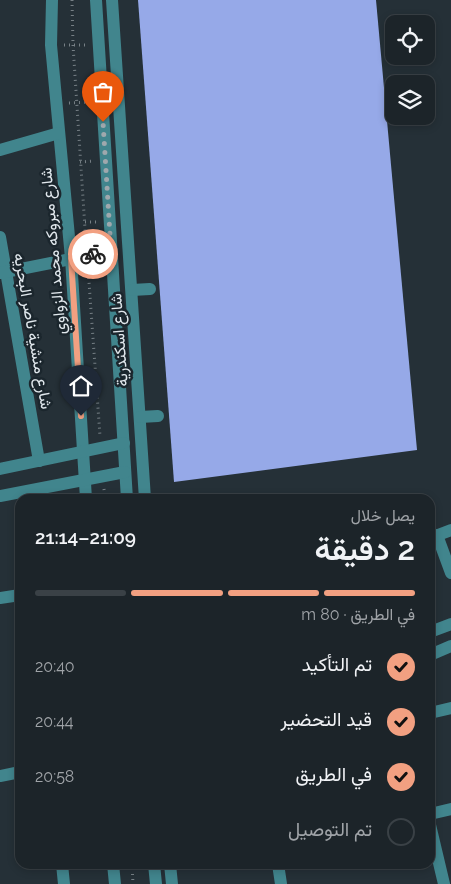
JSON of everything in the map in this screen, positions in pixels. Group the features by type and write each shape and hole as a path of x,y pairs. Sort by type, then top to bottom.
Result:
{"street":[{"name":"شارع مبروكه محمد الزواوي","path":"52,0 51,45 71,258 86,494"},
{"name":"شارع اسكندرية","path":"96,0 127,494"},
{"name":"شارع اسكندرية","path":"112,0 145,494"},
{"path":"0,150 59,132"},
{"name":"شارع منشية ناصر البحريه","path":"0,237 3,272 39,461"},
{"path":"3,272 111,251"},
{"path":"132,290 150,289"},
{"path":"116,320 134,319"},
{"path":"140,417 158,416"},
{"path":"0,469 124,443"},
{"path":"0,496 125,472"},
{"path":"435,536 451,530"},
{"path":"435,541 451,573"},
{"path":"0,598 15,596"},
{"path":"435,630 451,624"},
{"path":"435,653 451,646"},
{"path":"435,712 451,708"},
{"path":"0,776 15,773"},
{"path":"435,813 451,809"},
{"path":"435,846 444,884"},
{"path":"62,869 64,884"},
{"path":"114,869 115,884"},
{"path":"154,869 156,884"},
{"path":"170,869 172,884"},
{"path":"279,869 281,884"}],"path":[{"path":"72,0 73,45 101,448"},
{"path":"51,45 99,44"},
{"path":"56,104 102,102"},
{"path":"62,163 105,161"},
{"path":"68,222 109,221"},
{"path":"74,300 114,297"},
{"path":"77,346 117,343"},
{"path":"132,869 134,884"}],"building":[{"path":"138,0 376,0 385,99 385,125 387,125 417,450 174,482"}],"way so far":[{"path":"93,254 111,251 103,122"}],"route":[{"path":"81,416 71,258 93,254"}]}
